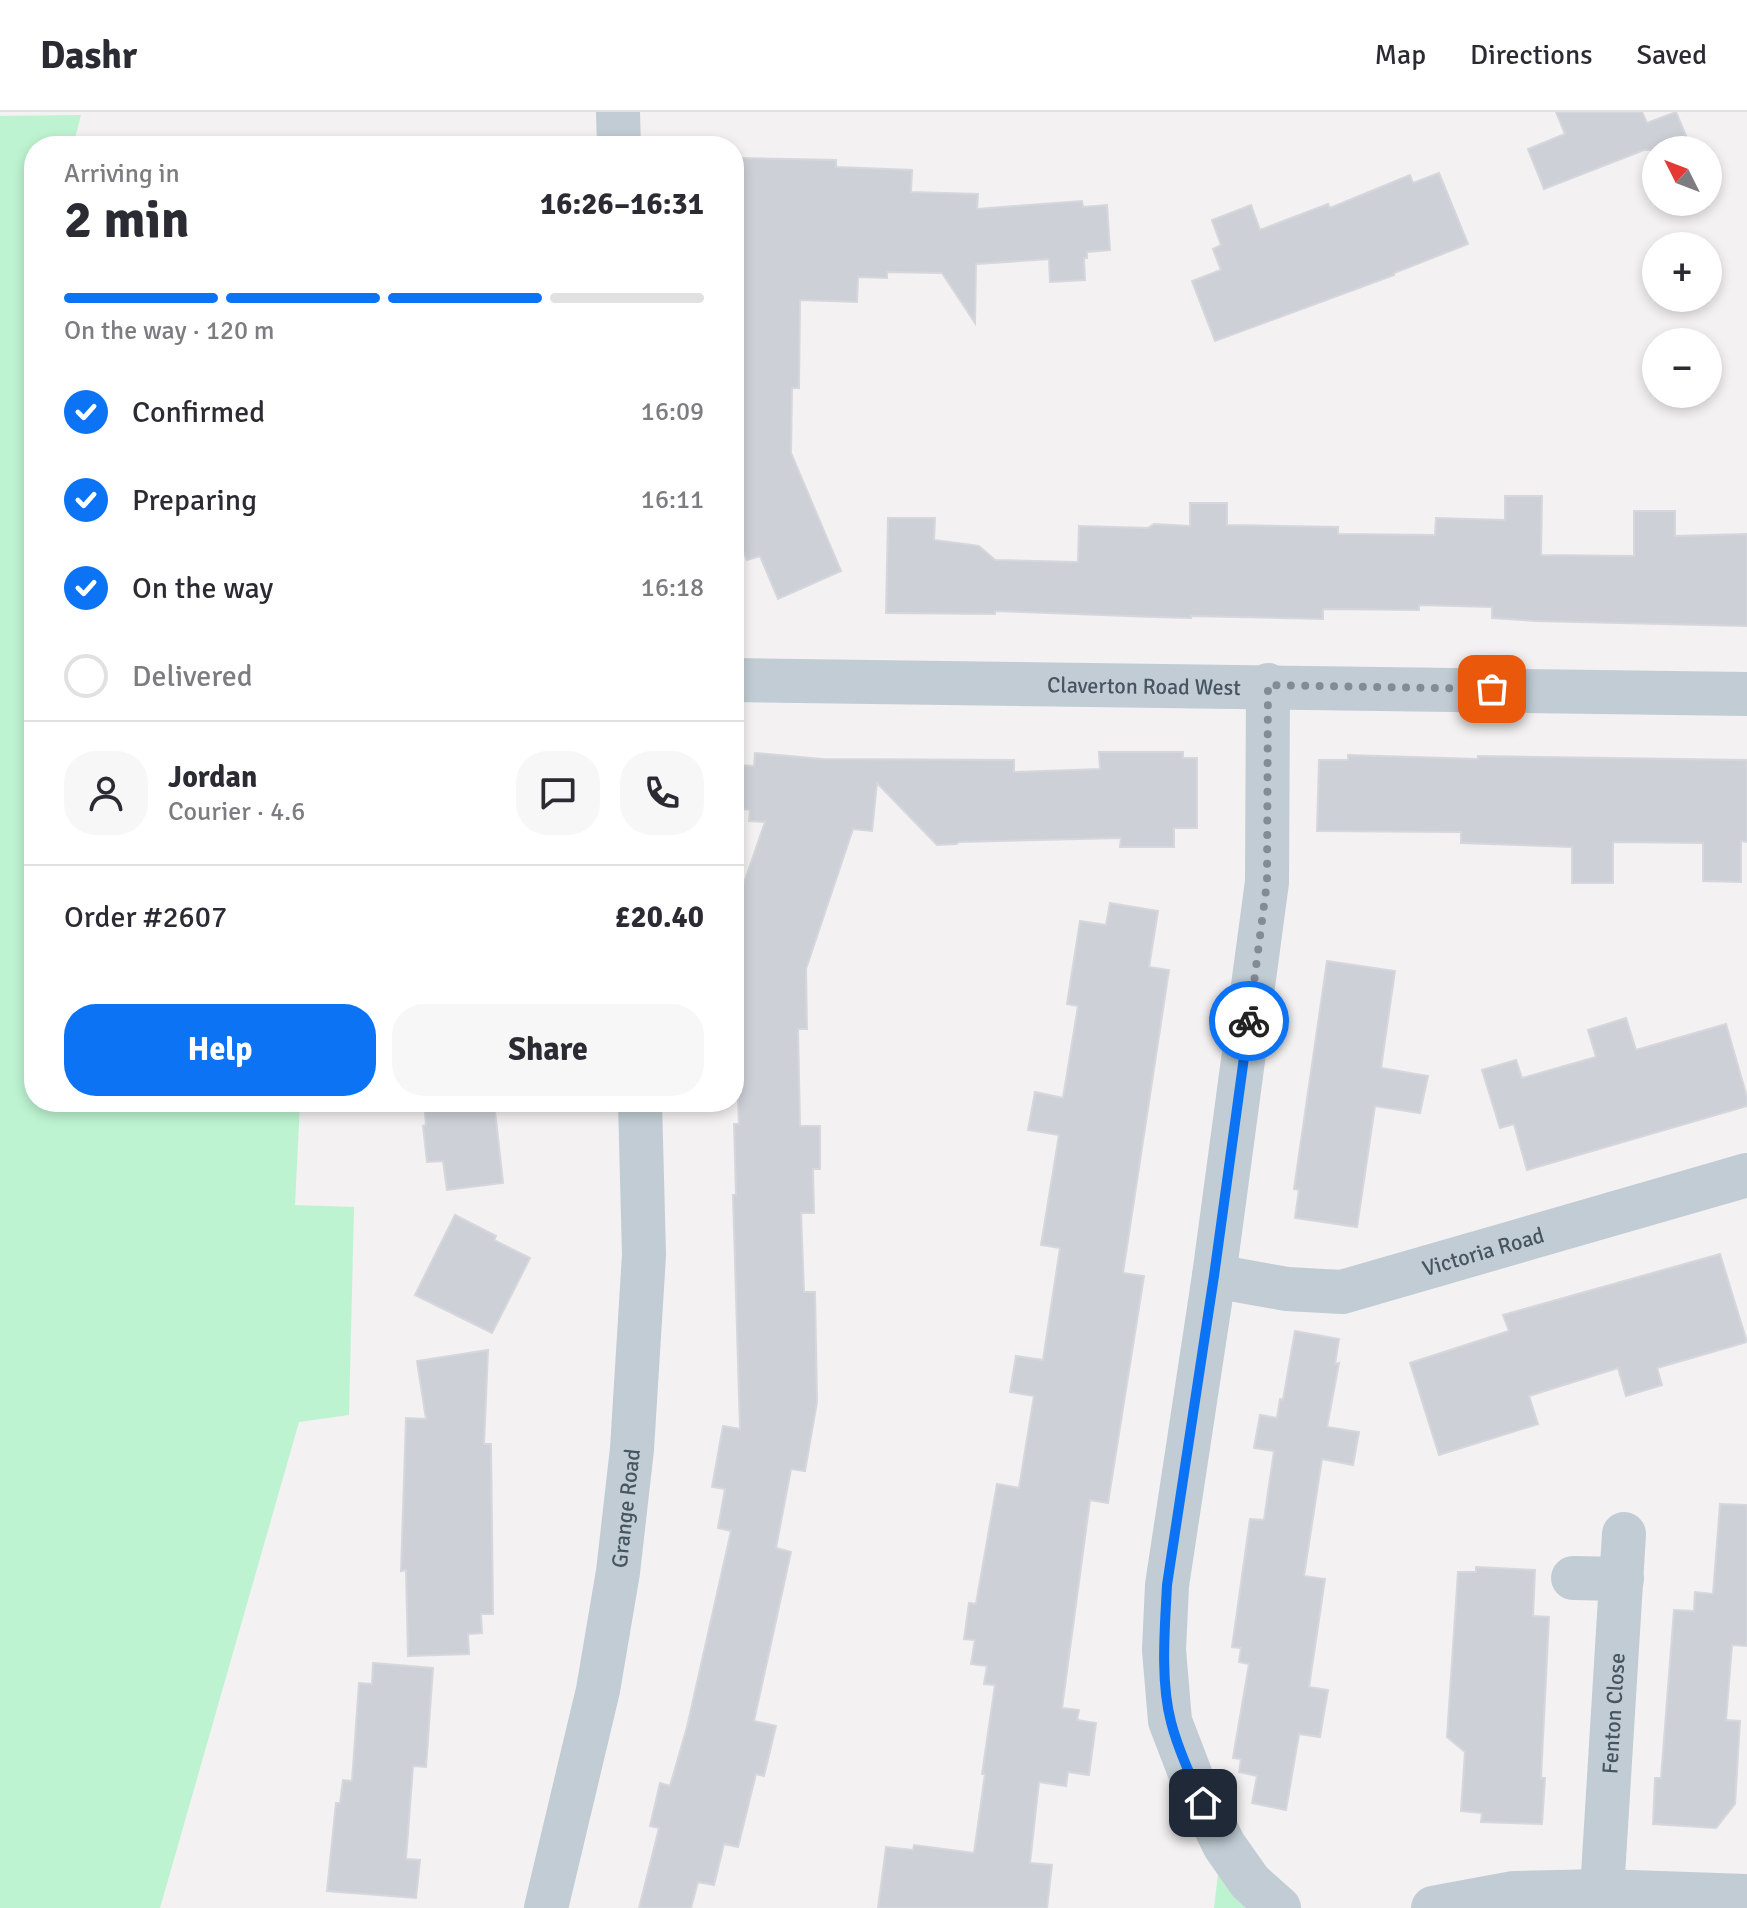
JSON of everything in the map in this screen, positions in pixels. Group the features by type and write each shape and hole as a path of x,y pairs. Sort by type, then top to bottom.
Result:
{"street":[{"path":"618,112 619,136"},
{"name":"Claverton Road West","path":"744,680 1747,694"},
{"path":"1268,685 1267,882 1214,1276 1167,1585 1164,1650 1170,1721 1193,1781 1224,1845 1250,1882 1279,1908"},
{"name":"Grange Road","path":"546,1908 598,1690 618,1572 632,1449 644,1255 640,1112"},
{"name":"Victoria Road","path":"1214,1276 1287,1289 1342,1292 1747,1175"},
{"name":"Fenton Close","path":"1602,1891 1624,1534"},
{"path":"1573,1578 1622,1579"},
{"path":"1433,1908 1514,1893 1602,1891 1747,1896"}],"green space":[{"path":"81,115 76,136 24,136 24,1112 300,1112 295,1205 354,1207 349,1415 299,1422 160,1908 0,1908 0,116"},
{"path":"1218,1874 1247,1908 1214,1908"}],"building":[{"path":"1556,112 1642,112 1647,123 1676,112 1686,136 1642,136 1642,151 1544,189 1528,149 1565,134"},
{"path":"744,158 836,160 836,167 912,170 911,192 978,194 977,209 1082,201 1083,207 1107,205 1110,250 1087,252 1087,258 1084,258 1085,280 1050,282 1049,259 976,264 975,323 942,273 887,272 887,278 858,277 857,302 800,300 799,388 792,388 791,453 841,571 778,599 760,556 747,560 744,553"},
{"path":"1439,173 1468,244 1394,275 1215,341 1192,281 1221,270 1213,249 1221,245 1212,220 1251,205 1260,230 1328,204 1330,208 1410,175 1413,183"},
{"path":"1505,496 1542,496 1541,555 1634,556 1634,511 1675,511 1675,536 1747,534 1747,626 1535,621 1492,618 1492,607 1419,605 1419,610 1323,609 1323,619 995,611 995,614 886,613 888,518 935,518 934,540 979,546 995,560 1078,562 1079,526 1190,526 1190,503 1227,503 1227,525 1338,527 1338,534 1435,535 1436,518 1505,520"},
{"path":"1099,752 1183,752 1183,758 1197,758 1197,828 1174,828 1174,847 1120,847 1121,838 937,845 877,783 872,831 853,829 806,969 807,1029 798,1029 800,1126 820,1126 820,1169 813,1169 814,1213 801,1213 804,1292 815,1292 817,1402 805,1471 791,1469 776,1548 791,1552 754,1721 776,1726 764,1776 756,1774 738,1847 724,1844 714,1885 698,1882 691,1908 639,1908 659,1828 650,1826 660,1783 670,1786 687,1727 731,1531 718,1528 725,1489 712,1487 723,1426 740,1429 734,1124 739,1124 738,1112 744,1112 744,883 765,822 749,821 750,810 744,809 744,766 754,766 755,753 822,759 1014,760 1014,772 1100,769"},
{"path":"1348,755 1747,760 1747,842 1741,841 1741,882 1703,881 1703,843 1613,842 1613,883 1572,883 1572,847 1461,843 1461,832 1317,831 1319,760 1348,760"},
{"path":"1110,903 1158,911 1149,967 1169,970 1123,1273 1144,1276 1108,1503 1090,1500 1062,1708 1079,1710 1077,1720 1096,1723 1089,1775 1068,1772 1066,1786 1039,1782 1030,1863 1052,1865 1047,1908 878,1908 886,1847 913,1850 914,1845 974,1853 995,1685 984,1684 987,1666 971,1664 975,1640 964,1639 969,1603 976,1604 997,1484 1019,1488 1034,1396 1010,1392 1016,1356 1043,1360 1060,1248 1041,1245 1059,1135 1028,1130 1035,1092 1063,1098 1078,1006 1067,1004 1080,921 1106,925"},
{"path":"1327,961 1395,971 1381,1068 1428,1076 1420,1113 1375,1106 1357,1227 1295,1218 1299,1190 1294,1189"},
{"path":"1626,1018 1636,1050 1726,1024 1747,1106 1527,1170 1514,1124 1500,1128 1482,1070 1516,1060 1522,1078 1596,1057 1588,1030"},
{"path":"425,1112 495,1112 503,1183 447,1190 443,1161 427,1162 423,1126 426,1125"},
{"path":"455,1215 530,1258 492,1333 415,1295"},
{"path":"1720,1254 1747,1342 1657,1368 1662,1385 1626,1396 1618,1368 1529,1396 1538,1424 1439,1455 1410,1363 1509,1331 1503,1315"},
{"path":"1295,1331 1339,1339 1335,1364 1339,1363 1327,1427 1359,1432 1353,1465 1322,1459 1304,1576 1325,1579 1309,1687 1328,1690 1320,1737 1299,1734 1286,1810 1252,1803 1257,1776 1239,1772 1241,1759 1233,1758 1249,1664 1239,1662 1241,1648 1232,1647 1250,1519 1264,1520 1274,1451 1254,1448 1260,1415 1277,1418"},
{"path":"488,1350 484,1444 491,1444 493,1614 481,1614 482,1633 468,1634 469,1654 408,1656 406,1570 401,1571 406,1418 426,1419 417,1361"},
{"path":"1720,1504 1747,1505 1747,1646 1732,1645 1726,1720 1740,1721 1735,1804 1716,1828 1653,1824 1655,1778 1661,1778 1674,1610 1694,1611 1695,1592 1713,1594"},
{"path":"1476,1567 1535,1570 1533,1616 1549,1617 1541,1778 1545,1778 1542,1824 1481,1822 1482,1813 1461,1811 1465,1752 1447,1737 1458,1572 1476,1572"},
{"path":"373,1663 433,1668 426,1767 413,1766 406,1859 420,1860 416,1898 327,1891 336,1803 340,1803 343,1780 352,1781 359,1683 372,1684"}],"way so far":[{"path":"1249,1021 1267,882 1268,685 1492,689"}],"route":[{"path":"1203,1803 1170,1721 1164,1650 1167,1585 1249,1021"}]}
